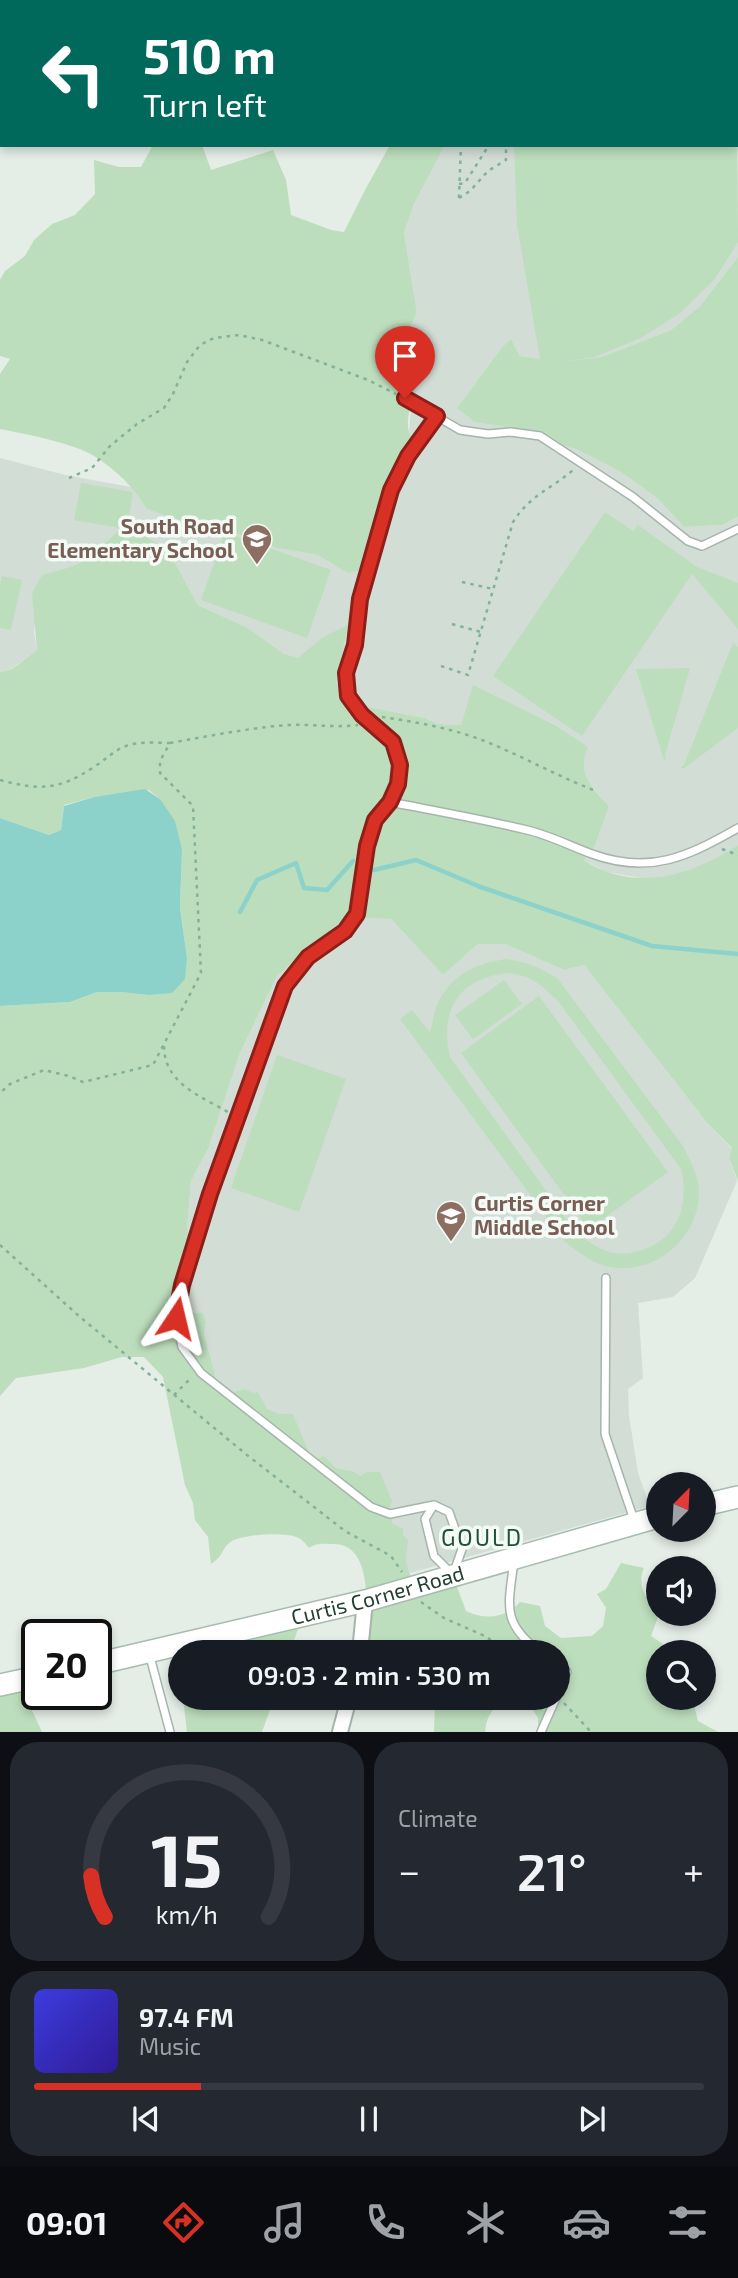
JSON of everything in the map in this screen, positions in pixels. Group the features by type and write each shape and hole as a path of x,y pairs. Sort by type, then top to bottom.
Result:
{"street":[{"path":"716,1502 738,1497"},
{"name":"Curtis Corner Road","path":"112,1661 365,1601 646,1520"},
{"path":"360,1640 365,1601"},
{"path":"0,1685 21,1680"},
{"path":"341,1732 346,1710"}],"lane":[{"path":"405,398 460,430 540,436 633,497 688,541 702,546 738,529"},
{"path":"433,1505 425,1519 434,1556 453,1575 462,1549 449,1512 433,1505 390,1514 371,1507 199,1370 182,1347 176,1318 182,1285 210,1194 285,986 308,957 345,931 357,914 367,846 375,820 390,802 398,784 400,765 393,742 348,696 346,673 355,645 360,599 391,490 408,456 437,416"},
{"path":"390,802 529,831 595,855 634,865 670,860 709,845 738,828"},
{"path":"606,1278 605,1434 636,1523"},
{"path":"514,1559 510,1620 527,1640"},
{"path":"149,1653 170,1732"},
{"path":"541,1732 551,1710"}],"path":[{"path":"461,147 459,198 471,191 488,171 506,160 506,147"},
{"path":"459,184 465,183 488,147"},
{"path":"69,478 92,468 110,446 137,424 164,408 187,362 200,345 214,338 239,335 262,340 368,380 405,398"},
{"path":"441,666 468,675 513,522 533,496 562,480 581,463"},
{"path":"462,582 494,589"},
{"path":"452,624 481,632"},
{"path":"0,780 23,787 48,788 72,779 96,766 112,753 130,745 170,743 262,727 309,724 343,727 373,720 410,721 485,741 596,791"},
{"path":"0,1093 10,1084 44,1070 83,1082 153,1065 201,973 193,806 160,773 160,761 170,743"},
{"path":"709,845 738,855"},
{"path":"164,1043 164,1061 174,1078 239,1118"},
{"path":"0,1245 80,1317 174,1395 345,1531 391,1556 422,1603 444,1618 490,1640"},
{"path":"174,1395 199,1370"},
{"path":"569,1710 590,1732"}],"shaded area":[{"path":"444,147 737,147 738,257 700,306 671,330 601,357 562,363 520,356 511,339 502,347 457,408 474,422 543,433 621,472 657,498 684,527 722,525 738,517 738,845 715,861 678,874 646,879 607,872 584,860 595,846 609,806 587,781 582,760 587,747 555,725 474,686 461,725 438,724 425,718 368,707 352,701 336,684 323,637 298,659 284,654 248,628 198,605 168,550 116,532 93,557 69,569 42,575 34,632 37,650 11,669 0,672 0,458 65,475 131,487 223,529 277,548 318,555 333,563 367,541 376,526 385,494 409,434 412,395 420,367 409,329 417,313 404,233 414,204"},
{"name":"Curtis Corner Middle School","path":"353,918 391,919 443,975 478,944 505,944 564,970 584,965 708,1124 732,1149 729,1158 737,1181 695,1278 673,1297 638,1303 643,1378 628,1389 629,1416 638,1473 646,1495 646,1507 410,1573 406,1561 407,1540 393,1524 390,1506 365,1474 360,1476 353,1471 336,1468 311,1458 280,1414 267,1409 253,1393 230,1393 218,1385 204,1334 206,1322 203,1314 193,1314 179,1270 191,1248 187,1231 191,1181 208,1149 240,1053 277,976 301,955"}],"green space":[{"path":"152,147 203,147 211,170 273,150 286,180 291,215 344,232 389,147 444,147 414,204 404,233 417,313 409,329 420,367 409,413 409,431 412,438 389,492 385,494 360,570 348,573 318,555 277,548 223,529 219,533 147,509 124,480 85,451 0,429 0,374 10,359 0,356 0,280 5,271 25,256 34,240 52,224 75,215 95,194 94,160 119,167 141,167"},
{"path":"514,147 737,147 738,242 714,280 680,313 641,338 594,357 562,362 601,357 671,330 700,306 738,257 738,517 722,525 684,527 657,498 621,472 563,445 544,433 474,422 457,408 502,347 511,339 520,356 540,359 517,225"},
{"path":"81,483 133,492 127,529 74,520"},
{"path":"605,512 633,531 638,525 697,567 738,583 738,629 692,574 582,736 493,676"},
{"path":"116,532 138,532 168,550 198,605 248,628 284,654 298,658 323,637 348,625 336,683 352,701 368,707 425,718 438,724 461,725 473,685 555,725 588,747 585,773 609,806 595,846 584,860 603,870 622,876 662,876 701,865 738,845 738,1181 729,1158 732,1148 708,1124 584,965 564,970 505,944 478,944 443,975 391,919 353,918 301,955 277,976 240,1053 208,1149 191,1181 187,1231 192,1238 191,1248 179,1270 193,1313 203,1313 206,1322 204,1334 218,1385 230,1393 245,1389 258,1392 267,1409 280,1414 293,1414 311,1458 324,1456 336,1468 353,1471 360,1476 367,1472 380,1472 392,1501 390,1506 393,1524 403,1529 403,1535 408,1540 406,1561 413,1584 453,1576 466,1611 487,1617 501,1615 520,1602 540,1606 545,1626 561,1638 592,1636 603,1626 606,1608 597,1594 606,1589 621,1563 644,1568 641,1581 646,1596 646,1626 655,1626 651,1636 657,1640 646,1640 646,1710 695,1710 698,1721 718,1732 542,1732 538,1729 538,1718 533,1710 570,1710 570,1640 365,1640 367,1603 363,1570 357,1557 348,1548 335,1544 319,1544 309,1548 300,1539 290,1535 251,1536 229,1543 211,1564 208,1537 195,1520 193,1503 185,1485 163,1377 144,1357 122,1357 84,1368 16,1378 0,1396 0,1006 70,1002 97,992 148,995 187,958 180,908 182,849 160,799 149,790 94,797 64,805 61,830 49,835 0,818 0,672 12,669 37,650 32,593 42,575 84,561"},
{"path":"225,532 331,570 307,638 201,600"},
{"path":"2,576 22,580 11,630 0,628"},
{"path":"733,643 738,647 738,728 683,769 681,767"},
{"path":"690,668 666,758 664,760 636,669"},
{"path":"507,959 527,963 558,979 683,1146 697,1180 697,1208 685,1236 663,1257 634,1267 610,1267 590,1259 565,1242 400,1019 412,1010 430,1032 442,995 457,978 475,967","holes":["508,973 536,982 558,1001 681,1169 684,1196 678,1220 663,1239 652,1246 631,1253 615,1253 594,1245 575,1231 450,1057 448,1025 457,999 465,989 477,982"]},
{"path":"504,980 522,1004 473,1039 455,1015"},
{"path":"539,996 668,1172 589,1229 461,1053"},
{"path":"277,1055 346,1079 299,1212 231,1188"},
{"path":"299,1626 294,1640 239,1640"},
{"path":"21,1679 21,1710 32,1710 42,1732 0,1732 0,1683"},
{"path":"184,1710 270,1710 262,1732 187,1732"},
{"path":"435,1710 493,1710 485,1732 434,1732"}],"water":[{"path":"145,789 160,799 175,821 182,849 180,908 187,958 185,979 172,993 148,995 97,992 70,1002 0,1006 0,818 49,835 61,830 64,806 94,797"}],"waterway":[{"path":"374,870 416,860 478,886 652,946 738,954"},
{"path":"240,912 257,880 296,863 304,888 327,890 353,861"}],"place":[{"name":"South Road Elementary School","path":"257,566"},
{"name":"Curtis Corner Middle School","path":"451,1243"}],"district":[{"name":"GOULD","path":"482,1538"}],"route":[{"path":"176,1318 182,1285 210,1194 285,986 308,957 345,931 357,914 367,846 375,820 390,802 398,784 400,765 393,742 362,715 348,696 346,673 355,645 360,599 391,490 408,456 437,416 405,398"}]}
